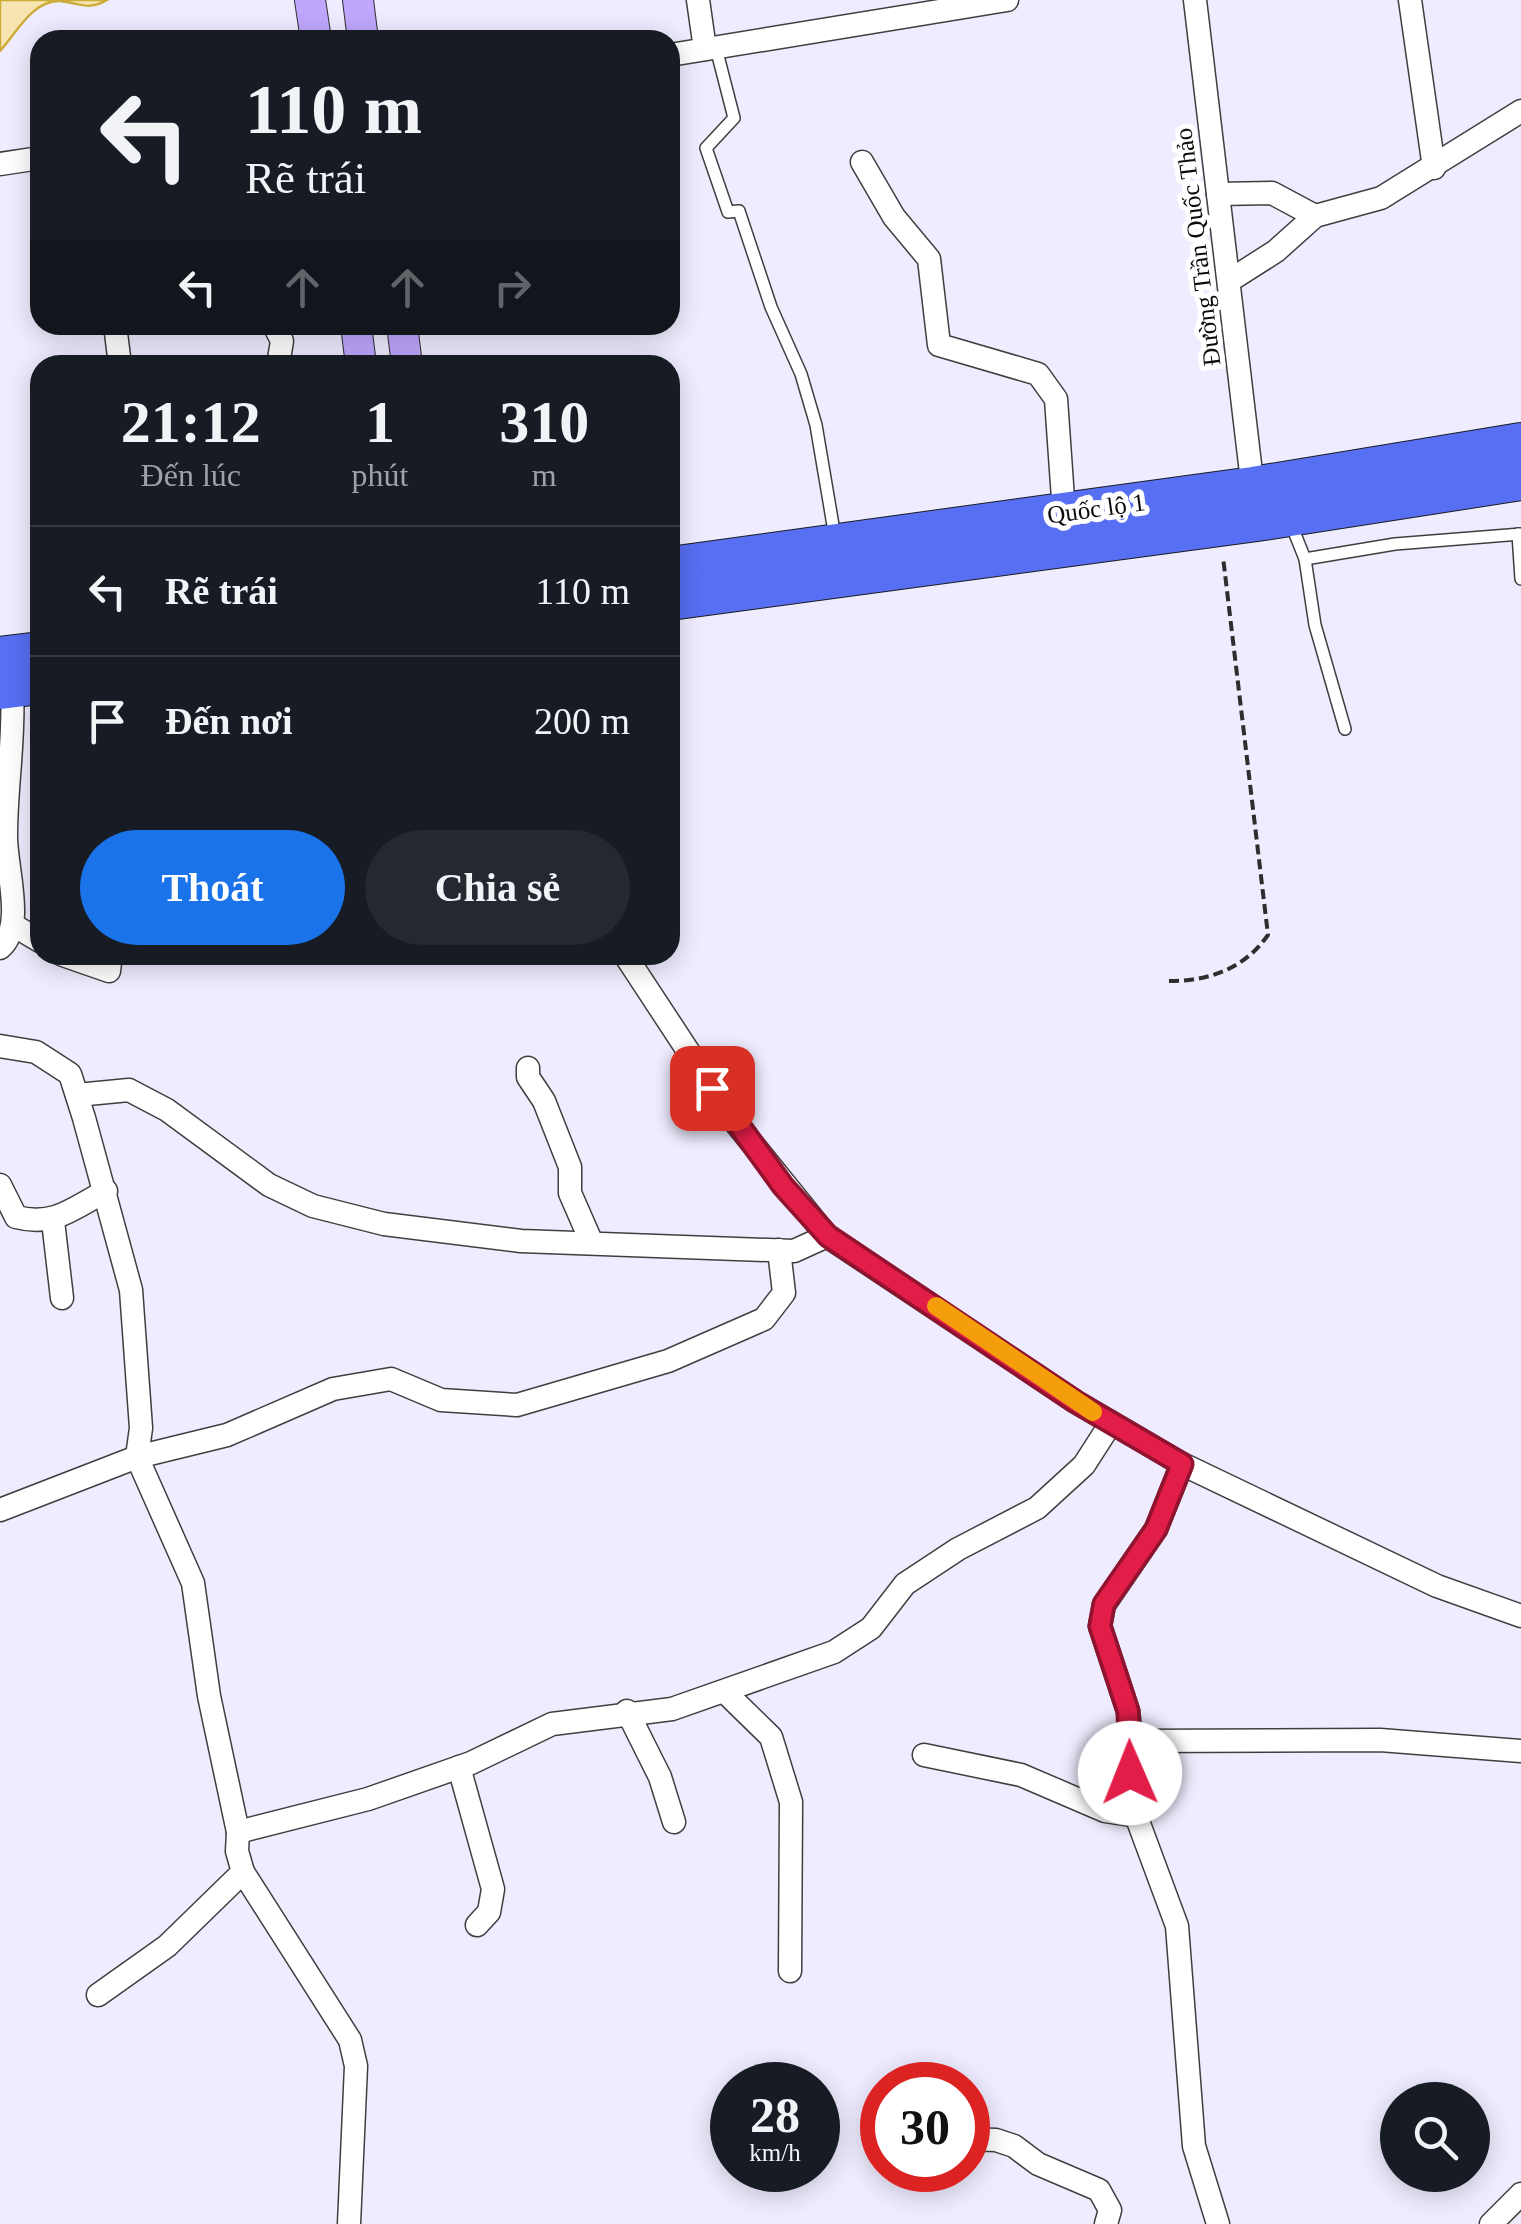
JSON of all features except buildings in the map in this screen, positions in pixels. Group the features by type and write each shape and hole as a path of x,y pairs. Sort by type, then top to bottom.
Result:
{"highway":[{"name":"Quốc lộ 1","path":"680,599 1218,526 1266,508 1521,443"},
{"name":"Quốc lộ 1","path":"680,565 1064,513 1266,508 1521,480"}],"street":[{"path":"310,0 314,30"},
{"path":"358,0 362,30"},
{"path":"698,0 710,48"},
{"path":"680,53 1006,0"},
{"name":"Đường Trần Quốc Thảo","path":"1195,0 1229,281 1266,508"},
{"path":"1410,0 1434,168"},
{"path":"1229,281 1276,251 1315,216 1381,198 1521,111"},
{"path":"0,164 30,160"},
{"path":"862,162 894,217 929,259 934,333 939,345 1038,374 1056,399 1064,513"},
{"path":"1218,194 1272,193 1315,216"},
{"path":"0,948 8,941 12,925 6,837 15,736 13,679"},
{"path":"12,925 30,935"},
{"path":"631,965 734,1121 828,1236 1112,1423 1182,1464 1437,1586 1521,1616"},
{"path":"0,1046 36,1052 70,1074 106,1191 131,1290 141,1428 137,1457 192,1583 208,1696 243,1872 350,2040 356,2066 349,2224"},
{"path":"528,1068 528,1077 544,1101 570,1167 570,1193 591,1241"},
{"path":"77,1095 129,1090 167,1110 269,1185 312,1206 384,1224 521,1240 794,1251 828,1236"},
{"path":"0,1185 16,1217 52,1221 106,1191"},
{"path":"52,1221 62,1298"},
{"path":"0,1510 137,1457 227,1434 333,1389 390,1379 440,1400 516,1405 668,1361 764,1320 784,1294 779,1250"},
{"path":"238,1832 368,1799 458,1768 552,1724 672,1709 834,1652 870,1628 905,1584 958,1548 1038,1508 1084,1465 1112,1423"},
{"path":"1182,1464 1156,1529 1104,1604 1100,1626 1128,1711 1132,1741 1128,1794 1176,1926 1194,2146 1218,2224"},
{"path":"726,1692 772,1737 791,1802 790,1970"},
{"path":"627,1712 660,1777 674,1822"},
{"path":"1132,1741 1380,1740 1521,1751"},
{"path":"924,1755 1021,1775 1105,1811 1138,1816"},
{"path":"458,1768 493,1890 489,1912 476,1925"},
{"path":"98,1994 167,1946 243,1872"},
{"path":"990,2140 1014,2146 1038,2164 1099,2190 1110,2210 1106,2224"},
{"path":"1491,2224 1521,2194"}],"lane":[{"path":"710,48 734,118 706,148 707,160 728,212 740,211 771,307 802,374 836,544"},
{"path":"1266,508 1305,560 1316,625 1345,729"},
{"path":"1305,560 1395,544 1520,534 1521,579"}],"path":[{"path":"1170,981 1206,981 1240,962 1268,935 1218,526"}],"shaded area":[{"path":"0,0 107,0 89,6 60,1 41,6 0,51"}],"slow traffic":[{"path":"936,1306 1093,1412"}],"route":[{"path":"712,1088 783,1186 828,1236 1076,1402 1182,1464 1156,1529 1104,1604 1100,1626 1128,1711 1133,1752 1130,1773"}]}
